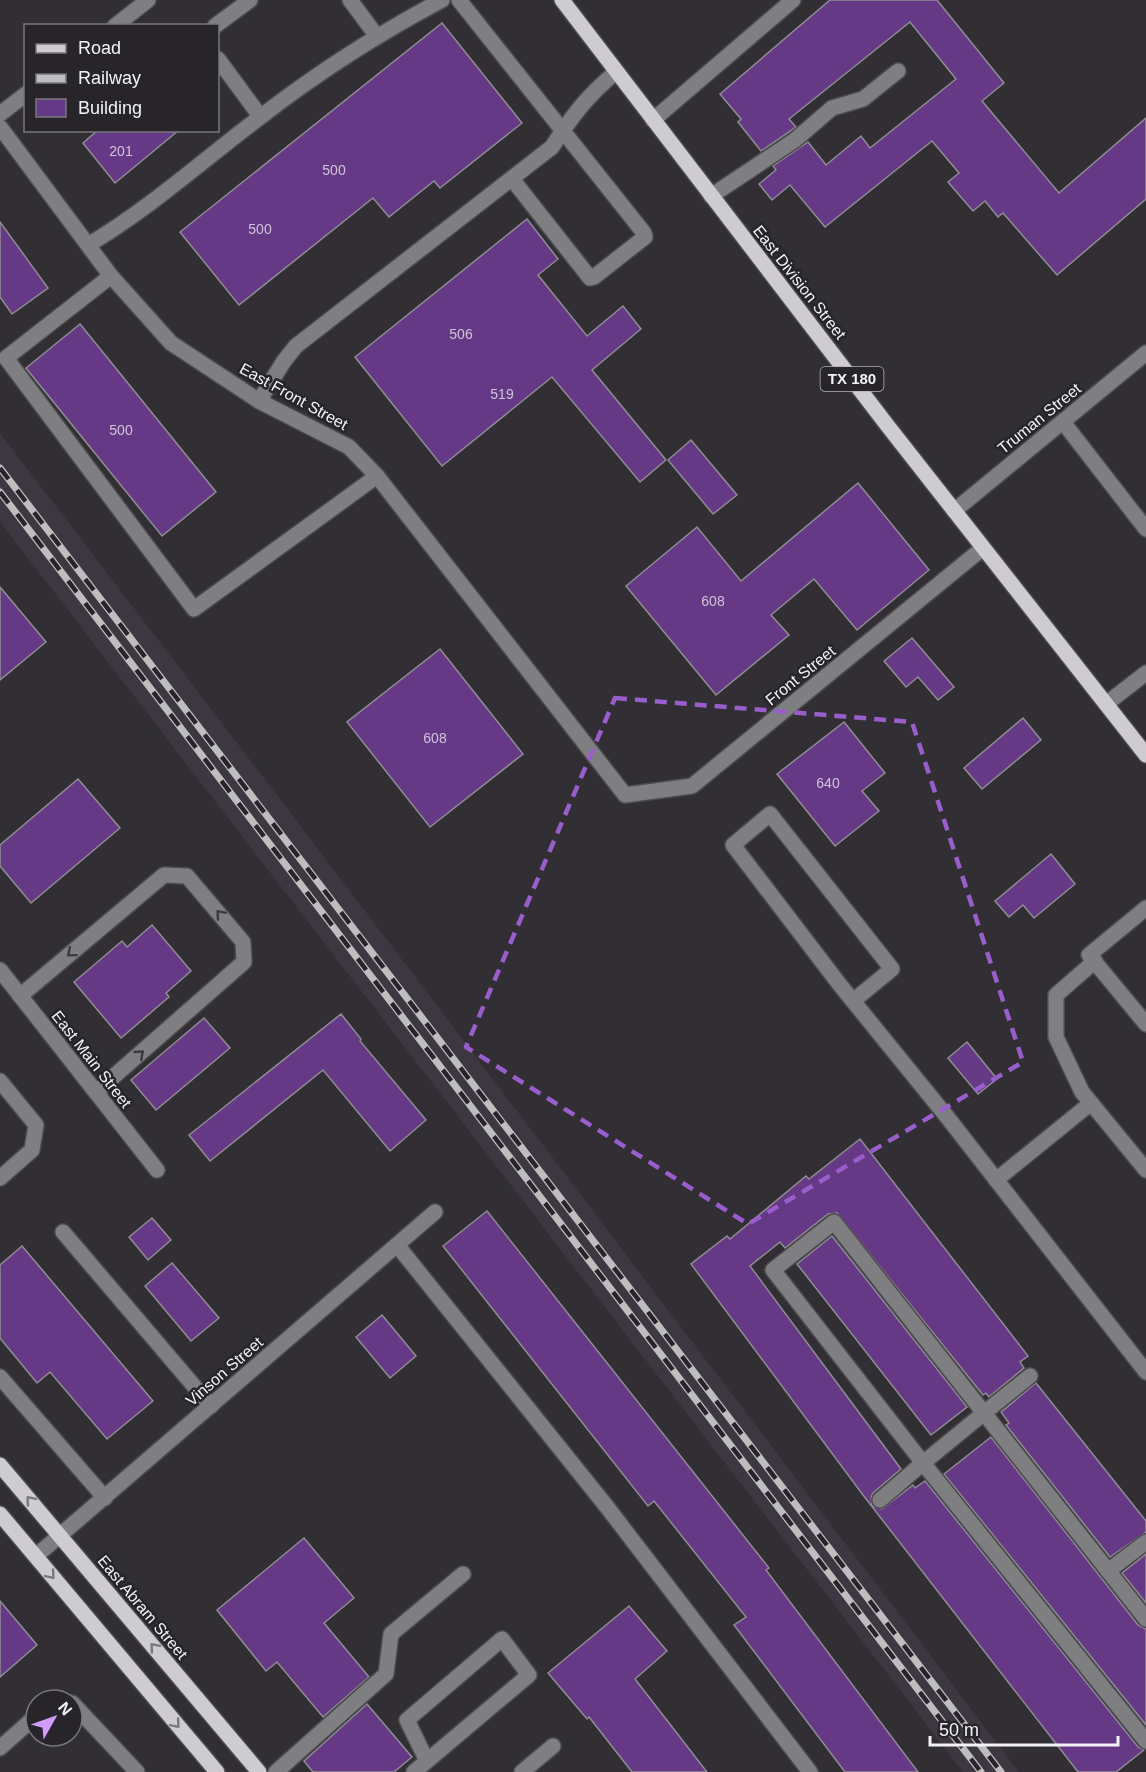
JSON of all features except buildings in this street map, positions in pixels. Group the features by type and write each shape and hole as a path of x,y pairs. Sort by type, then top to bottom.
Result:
{"main road":[{"name":"East Division Street","path":"568,2 616,72 711,196 954,511 1146,754"},
{"name":"East Abram Street","path":"0,1465 259,1772"},
{"path":"0,1514 217,1772"}],"street":[{"path":"117,24 147,0"},
{"path":"218,24 250,0"},
{"path":"350,0 376,35"},
{"path":"88,245 126,223 260,116 376,35 442,0"},
{"path":"459,0 644,233 642,241 590,278 512,179"},
{"path":"653,120 793,0"},
{"path":"219,60 260,116"},
{"path":"711,196 795,140 832,108 863,99 897,71"},
{"path":"259,401 296,346 552,147 571,116 591,93 616,72"},
{"path":"0,114 24,96"},
{"name":"East Front Street","path":"0,127 111,276 171,343 259,401 349,447 377,476 625,795"},
{"path":"111,276 3,354 194,609 377,476"},
{"name":"Truman Street","path":"954,511 1146,353"},
{"path":"1063,422 1146,529"},
{"name":"Front Street","path":"625,795 692,786 983,548"},
{"path":"1106,704 1146,673"},
{"path":"853,1001 892,969 770,814 733,844 853,1001 1146,1372"},
{"path":"20,996 164,875 187,876 243,942 244,962 96,1092"},
{"path":"1146,908 1089,955 1146,1024"},
{"path":"1095,961 1056,995 1056,1037 1082,1092 1146,1170"},
{"name":"East Main Street","path":"0,970 157,1170"},
{"path":"0,1081 36,1125 32,1149 0,1178"},
{"path":"996,1180 1091,1103"},
{"name":"Vinson Street","path":"36,1556 435,1212"},
{"path":"1146,1619 834,1222 773,1270 923,1463 1146,1741"},
{"path":"63,1232 211,1406"},
{"path":"397,1245 614,1516 810,1772"},
{"path":"880,1500 1030,1376"},
{"path":"0,1377 105,1498"},
{"path":"1108,1571 1146,1542"},
{"path":"276,1772 386,1674 391,1634 463,1574"},
{"path":"414,1772 529,1675 502,1640 407,1720 427,1761"},
{"path":"84,1716 137,1772"},
{"path":"0,1748 24,1727"},
{"path":"522,1772 553,1746"}],"highlighted area":[{"path":"615,698 912,722 1023,1062 748,1224 466,1047"}],"shaded area":[{"path":"0,433 1019,1772 963,1772 0,522"}],"railway":[{"path":"0,468 1001,1772"},
{"path":"0,492 981,1772"}]}
